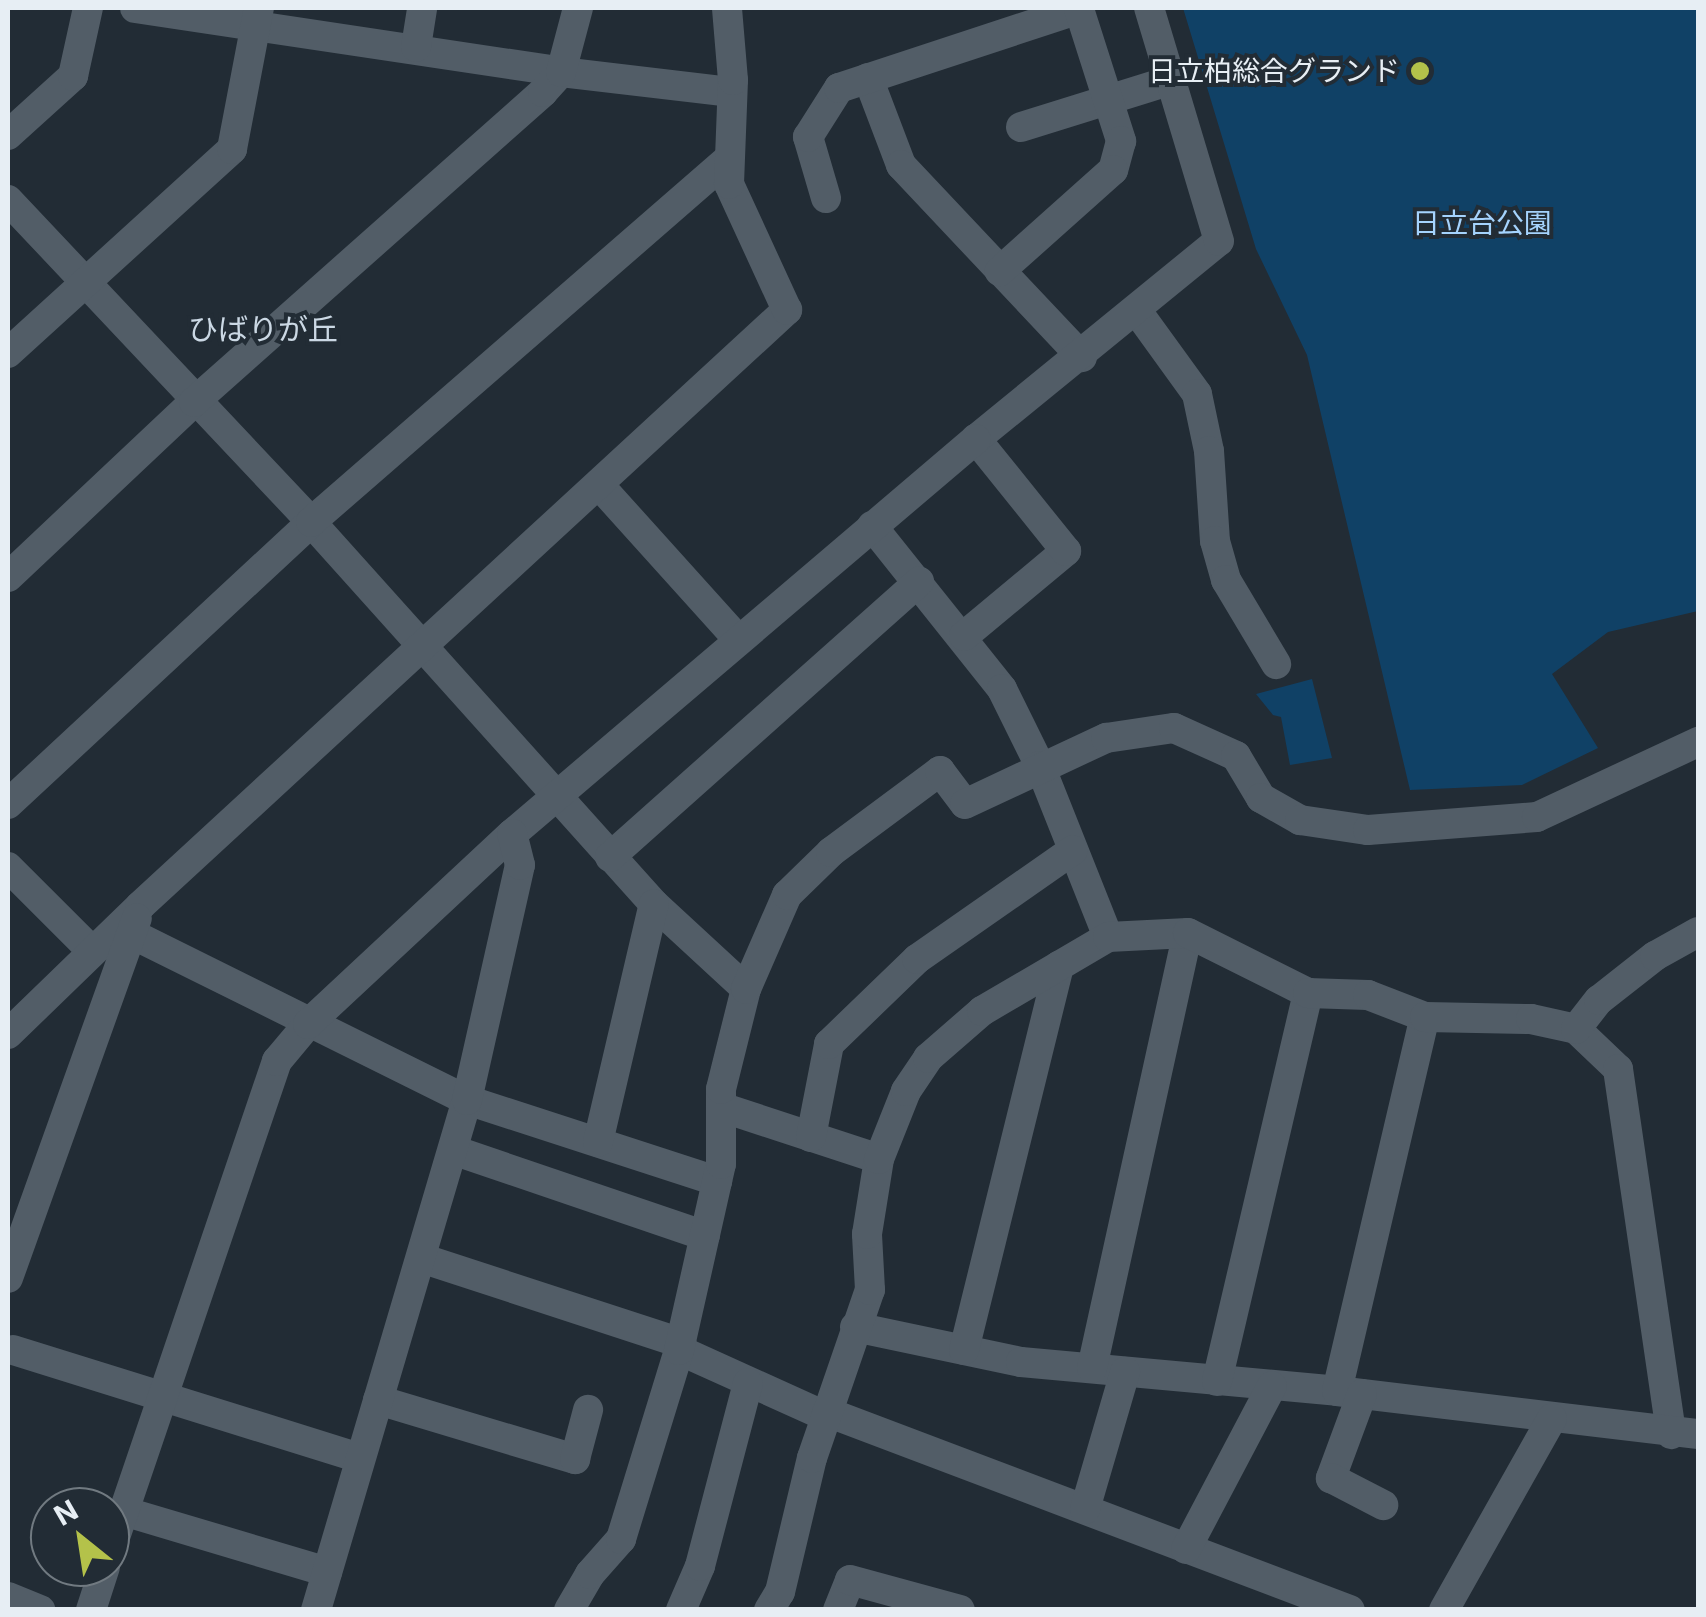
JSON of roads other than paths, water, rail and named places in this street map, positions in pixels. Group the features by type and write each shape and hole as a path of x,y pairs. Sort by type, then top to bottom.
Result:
{"street":[{"path":"8,135 73,76 88,8"},
{"path":"136,8 258,16 561,72 732,92"},
{"path":"416,47 422,8"},
{"path":"8,577 194,402 561,72 578,8"},
{"path":"8,1034 92,951 136,920 787,310 729,184 726,161 732,92 727,8"},
{"path":"130,1491 277,1061 308,1024 512,834 738,639 1219,241 1149,8"},
{"path":"826,198 808,137 839,88 1080,9 1121,141 1113,170 1000,271"},
{"path":"8,353 232,149 258,16"},
{"path":"868,78 901,165 1082,358"},
{"path":"1021,127 1172,80"},
{"path":"8,804 310,522 726,161"},
{"path":"8,200 310,522 610,857 654,904 746,989"},
{"path":"1137,311 1197,394 1209,450 1215,540 1226,580 1276,664"},
{"path":"964,636 1066,551 976,440"},
{"path":"600,486 738,639"},
{"path":"872,526 964,636 1002,690 1040,766 1108,938"},
{"path":"610,857 919,582"},
{"path":"569,1610 590,1574 621,1539 680,1346 717,1181 721,1089 746,989 786,895 831,852 940,772 964,804 1106,738 1174,728 1236,756 1261,798 1300,820 1368,830 1417,830 1537,817 1698,742"},
{"path":"316,1610 467,1100 520,865 512,834"},
{"path":"811,1136 828,1044 916,959 1074,850"},
{"path":"8,867 92,951"},
{"path":"598,1142 654,904"},
{"path":"136,920 308,1024 467,1100 717,1181"},
{"path":"8,1278 136,920"},
{"path":"1576,1029 1599,1000 1655,956 1698,932"},
{"path":"1092,1368 1188,933"},
{"path":"769,1610 780,1592 826,1414 855,1327 870,1290 867,1234 879,1159 906,1090 928,1058 982,1011 1108,938 1188,933 1308,992 1368,995 1425,1017 1531,1020 1576,1029 1618,1068 1685,1434 1350,1393 1021,1362 855,1327"},
{"path":"964,1350 1059,966"},
{"path":"1217,1381 1308,992"},
{"path":"1383,1505 1331,1478 1425,1017"},
{"path":"722,1108 879,1159"},
{"path":"452,1150 705,1236"},
{"path":"421,1258 680,1346 748,1382 826,1414 1350,1610"},
{"path":"9,1347 360,1458"},
{"path":"1085,1508 1125,1372"},
{"path":"681,1610 700,1566 748,1382"},
{"path":"1186,1549 1272,1386"},
{"path":"378,1400 574,1459 588,1410"},
{"path":"1444,1610 1552,1418"},
{"path":"130,1513 328,1572"},
{"path":"838,1610 850,1580 960,1610"},
{"path":"8,1597 41,1610"}],"place":[{"name":"日立柏総合グランド","path":"1420,71"}],"district":[{"name":"ひばりが丘","path":"263,329"}],"park label":[{"name":"日立台公園","path":"1482,223"}]}
